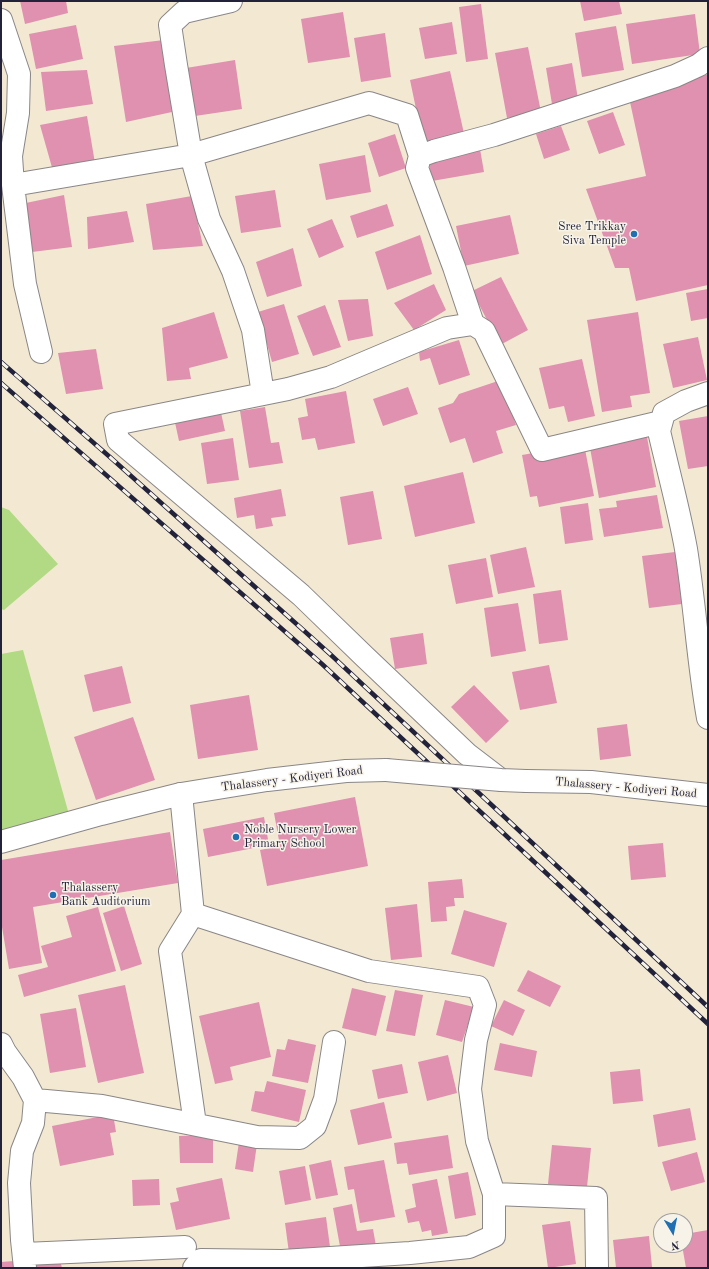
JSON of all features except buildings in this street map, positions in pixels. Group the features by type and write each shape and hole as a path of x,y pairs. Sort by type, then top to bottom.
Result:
{"street":[{"path":"231,1 184,12 170,25 192,156 209,219 233,271 253,330 263,394"},
{"path":"1,20 19,74 18,113 11,156 13,184 25,284 41,352"},
{"path":"420,156 502,132 675,76 699,65 708,58"},
{"path":"13,184 192,156 369,103 407,115 420,156 417,168 454,267 473,324 484,331 542,450 661,422"},
{"path":"473,324 447,328 331,377 288,389 115,424 118,440 301,595 364,658 467,754 501,780"},
{"path":"708,393 686,401 664,413 659,431 686,549 702,686 708,718"},
{"name":"Thalassery - Kodiyeri Road","path":"1,842 101,814 181,794 267,780 346,771 386,770 501,780 591,782 708,795"},
{"path":"181,794 193,914 170,950 195,1124"},
{"path":"193,914 369,971 478,987 485,1005 476,1040 470,1089 477,1141 494,1194 494,1236 469,1247 410,1253 282,1261 201,1260 194,1268"},
{"path":"35,1100 102,1106 257,1137 300,1138 315,1126 325,1099 334,1042"},
{"path":"1,1044 23,1077 35,1100 33,1123 22,1151 19,1183 24,1261 185,1247"},
{"path":"494,1194 596,1198 597,1268"}],"green space":[{"path":"1,507 9,510 58,564 4,610 1,609"},
{"path":"23,650 70,818 1,836 1,654"}],"railway":[{"path":"1,362 111,458 330,654 708,1007"},
{"path":"1,383 322,664 708,1024"}],"place":[{"name":"Sree Trikkay Siva Temple","path":"634,234"},
{"name":"Noble Nursery Lower Primary School","path":"236,837"},
{"name":"Thalassery Bank Auditorium","path":"53,895"}]}
